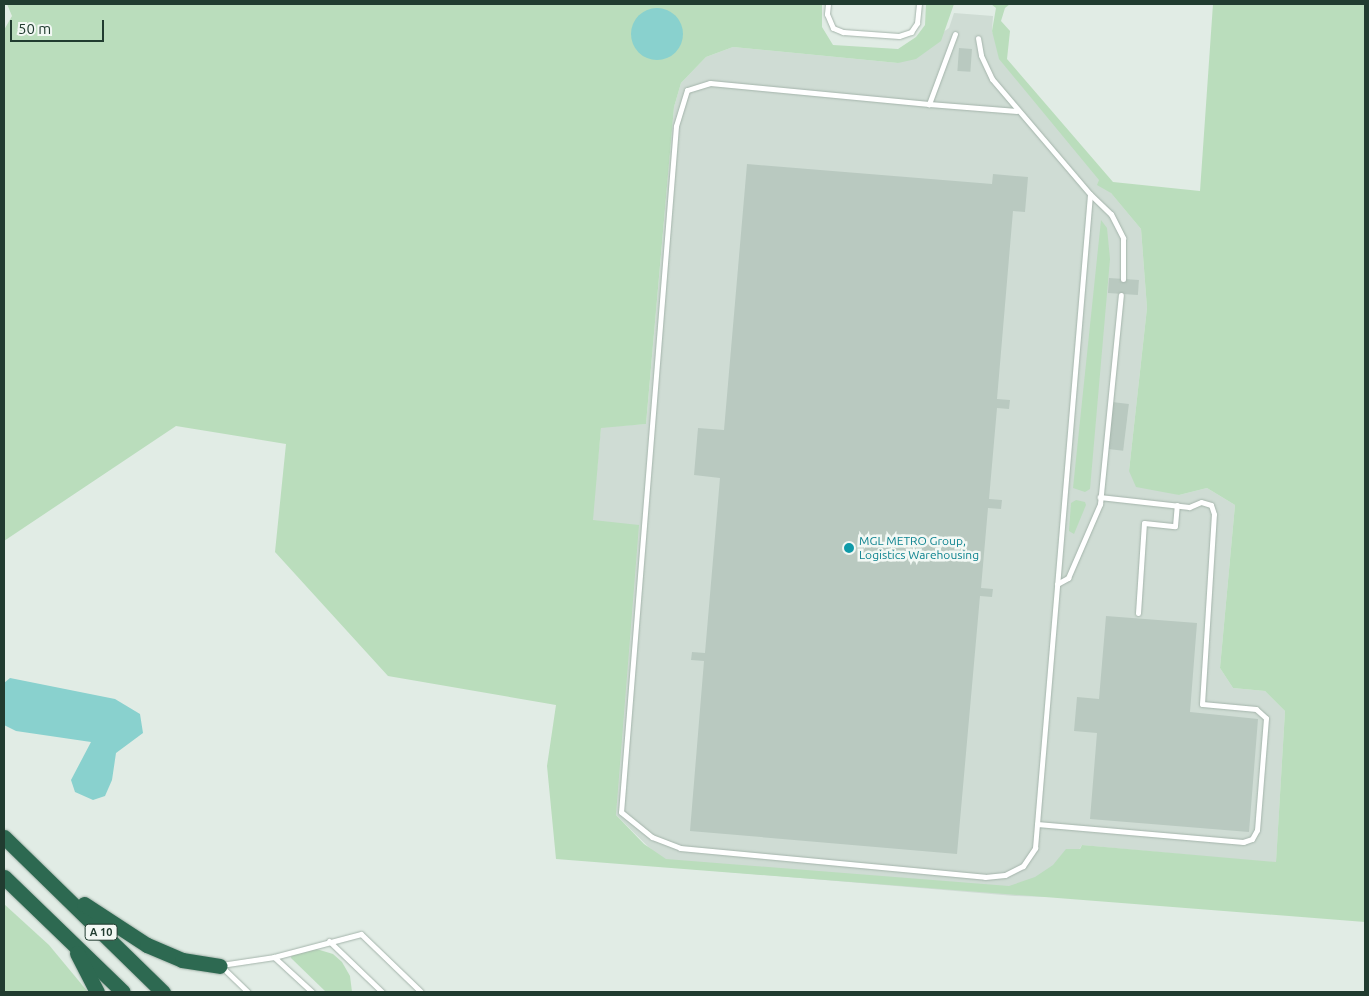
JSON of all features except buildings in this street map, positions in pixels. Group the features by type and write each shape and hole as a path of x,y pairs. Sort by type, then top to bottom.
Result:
{"highway":[{"name":"A 10","path":"4,837 163,992"},
{"path":"38,871 114,926 147,945 182,960 220,966"},
{"name":"A 10","path":"4,877 123,992"},
{"path":"72,943 97,992"}],"lane":[{"path":"828,4 827,14 833,28 843,32 899,36 911,32 918,23 919,4"},
{"path":"929,104 955,34"},
{"path":"978,38 987,70 1017,111 1090,194 1111,214 1123,238 1123,279"},
{"path":"1017,111 710,83 687,90 676,126 621,812 652,837 680,848 985,877 1005,875 1023,866 1035,848 1090,194"},
{"path":"1057,584 1068,578 1086,542 1100,497 1121,295"},
{"path":"1037,824 1243,842 1252,839 1257,830 1266,718 1256,710 1202,704 1214,514 1211,505 1201,502 1189,507 1100,497"},
{"path":"1138,613 1144,523 1175,526 1177,505"},
{"path":"220,966 274,957 328,940 361,934 421,992"},
{"path":"328,940 382,992"},
{"path":"274,957 312,992"},
{"path":"220,966 248,992"}],"shaded area":[{"path":"954,13 993,16 992,31 1008,69 1141,229 1147,308 1129,471 1179,495 1207,488 1235,505 1220,668 1233,688 1265,691 1285,711 1276,863 1082,845 1049,897 1015,896 669,867 616,815 618,761 592,521 601,427 646,424 674,107 681,83 706,57 733,47 898,63 949,28"}],"green space":[{"path":"7,4 822,4 822,27 833,45 898,49 916,37 925,25 926,4 954,4 941,41 916,59 898,63 733,47 706,57 681,83 674,107 646,424 601,428 593,520 639,525 616,815 644,844 666,859 1009,886 1035,877 1053,865 1066,849 1080,849 1082,845 1276,862 1285,711 1265,691 1233,688 1220,668 1235,505 1207,488 1179,495 1136,487 1129,471 1147,308 1141,229 1111,193 1097,185 1099,180 999,59 992,31 996,8 991,4 1010,4 1005,8 1001,21 1010,31 1007,59 1113,182 1200,191 1213,4 1365,4 1365,922 556,859 547,766 556,705 388,676 275,552 286,444 176,426 4,541 4,30 12,16"},
{"path":"1101,220 1107,228 1110,259 1090,489 1085,492 1073,488"},
{"path":"1076,500 1085,502 1086,505 1074,534 1069,531 1071,503"},
{"path":"4,904 49,945 88,992 4,992"},
{"path":"313,948 333,954 342,962 350,976 352,992 326,992 291,958 292,953"}],"water":[{"path":"652,8 662,8 676,15 683,29 683,39 676,53 662,60 652,60 642,56 635,49 631,39 631,29 635,19 642,12"},
{"path":"10,678 115,699 140,714 143,733 116,753 112,780 105,796 93,800 75,792 71,780 91,742 16,731 4,725 4,683"}],"place":[{"name":"MGL METRO Group, Logistics Warehousing","path":"849,548"}]}
